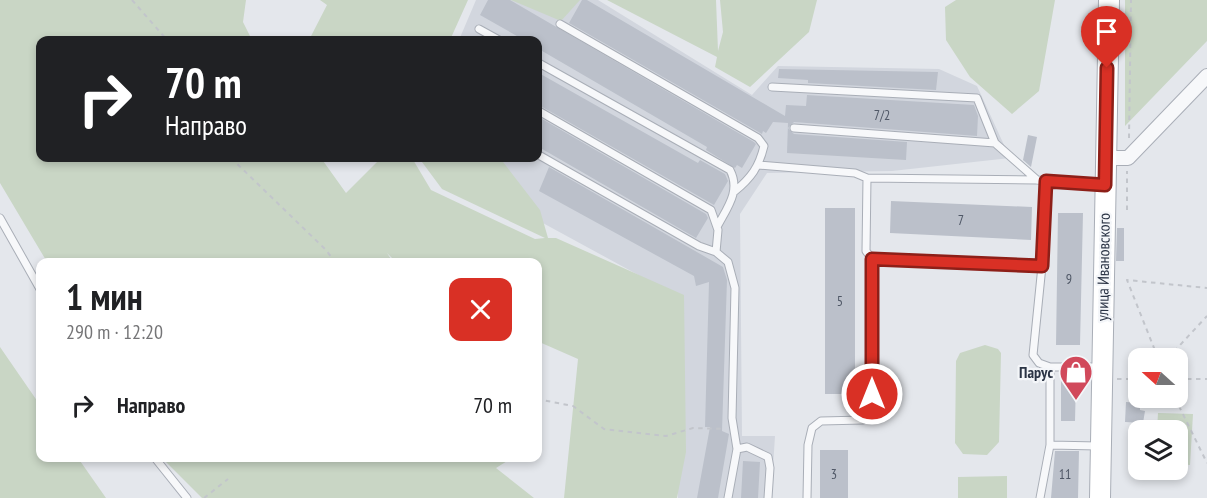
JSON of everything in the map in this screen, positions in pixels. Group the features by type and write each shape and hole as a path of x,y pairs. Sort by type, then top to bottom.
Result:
{"main road":[{"name":"улица Ивановского","path":"1100,498 1109,0"}],"street":[{"path":"1105,158 1128,158 1207,76"}],"lane":[{"path":"560,24 758,138 764,146 758,165 750,178 735,192 717,227"},
{"path":"479,29 492,36"},
{"path":"542,65 730,170 734,178 735,192"},
{"path":"772,87 977,98 995,143 1041,180"},
{"path":"542,113 711,210 717,227 716,252"},
{"path":"794,128 995,143"},
{"path":"542,157 699,246 716,252 728,262 735,288 732,418 737,449 728,498"},
{"path":"758,165 855,173 867,178 1041,180 1105,185"},
{"path":"807,498 808,445 812,428 821,420 863,420 872,414 872,259 866,251 867,178"},
{"path":"1041,180 1042,266 1033,356 1039,363 1050,367 1101,373"},
{"path":"0,218 36,282"},
{"path":"872,259 1042,266"},
{"path":"1040,498 1050,445 1050,367"},
{"path":"1050,445 1101,446"},
{"path":"737,449 759,450 768,457 770,468 768,498"},
{"path":"158,462 188,498"}],"path":[{"path":"132,0 164,36"},
{"path":"1127,210 1131,0"},
{"path":"235,162 332,258"},
{"path":"1154,348 1127,280 1207,288"},
{"path":"1177,348 1207,316"},
{"path":"1101,373 1128,377"},
{"path":"1188,379 1207,379"},
{"path":"542,400 573,406 604,429 666,436 693,428 732,429"},
{"path":"1181,408 1207,464"},
{"path":"204,498 228,479"}],"shaded area":[{"path":"476,0 598,0 752,95 778,66 939,69 977,86 1010,158 892,171 767,173 740,214 742,436 775,436 771,498 678,498 675,295 530,216 495,162 542,162 542,36 461,36"}],"green space":[{"path":"0,0 246,0 243,22 250,36 36,36 36,162 324,162 346,193 377,162 414,162 431,190 535,239 545,238 442,189 422,162 503,162 540,210 548,238 556,238 684,295 686,452 677,498 564,498 578,359 542,343 542,258 392,258 387,253 390,258 45,258 0,183"},
{"path":"320,0 468,0 452,36 311,36 327,5"},
{"path":"511,0 580,0 561,21"},
{"path":"607,0 716,0 718,51 723,32 720,0 817,0 809,32 750,87 715,67 717,57"},
{"path":"956,0 1055,0 1039,91 1012,114 970,77 946,40 945,7"},
{"path":"1125,0 1207,0 1207,41 1125,126"},
{"path":"985,345 998,349 1001,353 999,442 987,455 963,454 955,443 956,361 960,353"},
{"path":"0,347 36,399 36,462 81,462 106,498 0,498"},
{"path":"1158,413 1193,414 1190,465 1188,465 1188,420 1158,420"},
{"path":"166,462 506,462 496,468 534,498 202,498"},
{"path":"1007,476 1007,498 958,498 958,477"}],"building":[{"path":"488,0 510,0 756,144 742,168 737,165 735,168 706,150 707,147 542,51 542,36 517,36 480,15"},
{"path":"582,0 587,0 785,116 786,105 806,106 807,95 974,105 978,116 977,136 794,122 788,128 794,134 907,142 906,160 787,153 788,123 773,122 766,133 763,131 762,134 569,23"},
{"path":"779,69 938,72 936,90 808,83 808,80 778,78"},
{"path":"542,75 698,163 700,160 725,174 728,181 714,205 542,107"},
{"path":"542,119 706,214 708,218 696,238 542,149"},
{"path":"1028,135 1037,137 1031,167 1023,160"},
{"path":"549,167 723,267 727,280 722,431 729,434 718,498 697,498 710,427 705,427 709,282 696,286 694,276 539,191"},
{"path":"891,201 1032,207 1031,240 890,233"},
{"path":"825,208 855,208 855,394 825,394"},
{"path":"1058,213 1083,213 1080,345 1056,345"},
{"path":"1117,228 1124,228 1124,261 1116,261"},
{"path":"1061,380 1076,380 1075,421 1061,421"},
{"path":"1126,402 1128,402 1128,408 1140,408 1145,411 1144,420 1125,422"},
{"path":"820,450 848,450 848,498 820,498"},
{"path":"1055,451 1079,451 1078,498 1051,498"},
{"path":"743,461 760,462 758,498 741,498"}],"place":[{"name":"Парус","path":"1076,401"}],"route":[{"path":"872,394 872,259 1042,266 1046,181 1105,185 1107,68"}]}
